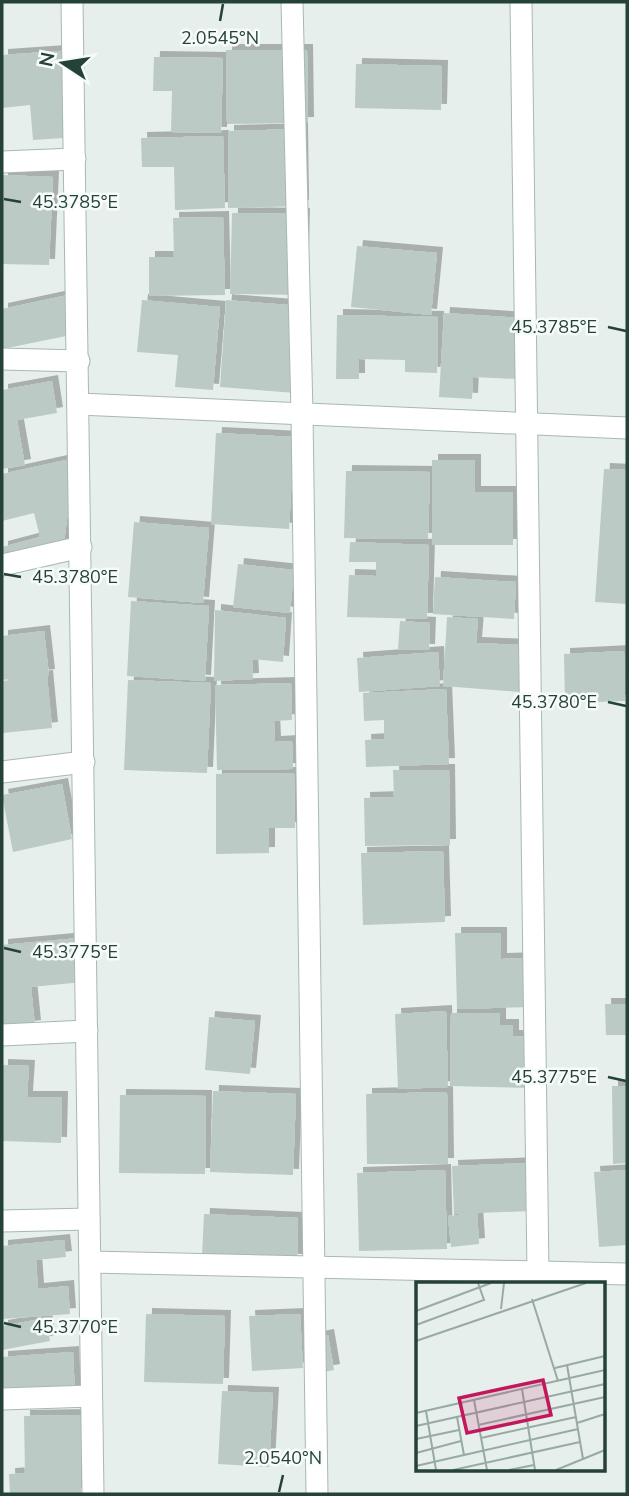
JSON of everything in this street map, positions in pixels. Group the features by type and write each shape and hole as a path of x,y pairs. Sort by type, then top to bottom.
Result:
{"street":[{"path":"72,2 93,1494"},
{"path":"292,2 302,413 317,1494"},
{"path":"521,2 538,1273"},
{"path":"2,162 75,159"},
{"path":"2,359 79,361"},
{"path":"79,404 627,428"},
{"path":"2,565 81,547"},
{"path":"2,772 84,762"},
{"path":"2,1035 87,1031"},
{"path":"2,1220 89,1219"},
{"path":"90,1262 627,1274"},
{"path":"2,1399 91,1396"}],"building":[{"path":"74,50 79,137 33,140 30,105 2,108 2,55"},
{"path":"226,50 307,50 308,123 227,124"},
{"path":"154,57 223,58 221,133 171,132 172,91 153,91"},
{"path":"356,64 442,66 441,110 355,108"},
{"path":"302,129 303,206 228,208 228,131"},
{"path":"223,136 225,208 175,210 174,167 142,167 141,138"},
{"path":"2,175 53,177 49,265 2,264"},
{"path":"232,213 304,214 302,295 230,294"},
{"path":"223,217 225,295 149,296 149,257 174,257 173,218"},
{"path":"357,246 437,253 431,315 351,307"},
{"path":"68,295 76,334 2,349 2,309"},
{"path":"142,300 220,307 213,390 175,387 178,355 137,352"},
{"path":"226,300 301,306 296,393 220,387"},
{"path":"444,313 521,318 518,379 473,377 472,399 439,397"},
{"path":"337,315 438,317 437,373 405,372 405,360 359,359 359,379 336,379"},
{"path":"52,381 57,413 17,420 25,465 2,469 2,390"},
{"path":"216,433 294,437 289,529 211,524"},
{"path":"75,458 63,550 2,560 2,547 40,537 34,513 2,521 2,474"},
{"path":"432,460 475,460 475,492 513,492 513,545 432,545"},
{"path":"604,469 627,470 627,604 595,602"},
{"path":"346,471 430,472 428,539 344,538"},
{"path":"134,522 209,528 203,603 128,597"},
{"path":"350,542 429,545 427,619 347,617 349,575 376,576 376,562 349,562"},
{"path":"238,564 294,570 290,613 233,607"},
{"path":"435,577 516,582 514,619 433,614"},
{"path":"131,601 209,606 205,681 127,676"},
{"path":"215,610 286,618 283,662 252,659 253,679 214,681"},
{"path":"447,617 478,619 476,643 523,645 520,692 443,686"},
{"path":"400,621 430,623 429,650 398,649"},
{"path":"44,631 49,675 2,680 2,636"},
{"path":"624,651 625,701 565,703 564,654"},
{"path":"438,652 440,686 359,692 357,658"},
{"path":"47,676 52,728 2,733 2,681"},
{"path":"128,680 211,683 207,773 124,770"},
{"path":"291,683 292,720 274,721 275,742 292,741 293,769 217,770 215,685"},
{"path":"446,689 449,764 366,767 365,740 384,739 384,720 364,721 363,693"},
{"path":"393,770 449,770 450,845 365,846 364,798 394,797"},
{"path":"294,773 295,828 269,828 269,853 216,854 216,774"},
{"path":"62,784 72,839 13,852 2,795"},
{"path":"443,851 445,922 363,925 361,853"},
{"path":"455,933 501,933 501,959 532,958 533,1007 457,1009"},
{"path":"79,938 83,982 31,987 35,1026 2,1030 2,945"},
{"path":"605,1004 627,1004 627,1035 606,1035"},
{"path":"446,1011 448,1087 398,1089 395,1014"},
{"path":"451,1013 500,1013 500,1025 513,1025 513,1036 534,1037 532,1088 450,1086"},
{"path":"209,1017 255,1021 250,1074 205,1070"},
{"path":"2,1065 29,1066 27,1097 62,1097 61,1143 2,1141"},
{"path":"612,1086 627,1086 627,1163 613,1164"},
{"path":"213,1091 296,1094 293,1175 210,1172"},
{"path":"447,1092 448,1164 367,1164 366,1094"},
{"path":"120,1095 206,1096 205,1174 119,1173"},
{"path":"531,1163 532,1211 454,1214 452,1166"},
{"path":"445,1170 447,1249 359,1251 357,1173"},
{"path":"627,1170 627,1245 599,1247 594,1172"},
{"path":"477,1213 479,1244 451,1247 448,1216"},
{"path":"204,1214 298,1218 297,1260 202,1256"},
{"path":"64,1240 66,1257 36,1260 38,1289 68,1286 70,1314 2,1319 2,1246"},
{"path":"146,1314 225,1316 223,1384 144,1382"},
{"path":"300,1314 303,1368 252,1371 249,1316"},
{"path":"46,1318 50,1341 2,1350 2,1326"},
{"path":"328,1335 334,1370 312,1374 306,1339"},
{"path":"73,1352 75,1396 2,1400 2,1357"},
{"path":"222,1391 273,1393 269,1467 218,1464"},
{"path":"80,1415 81,1494 10,1494 9,1474 25,1473 24,1416"}]}
